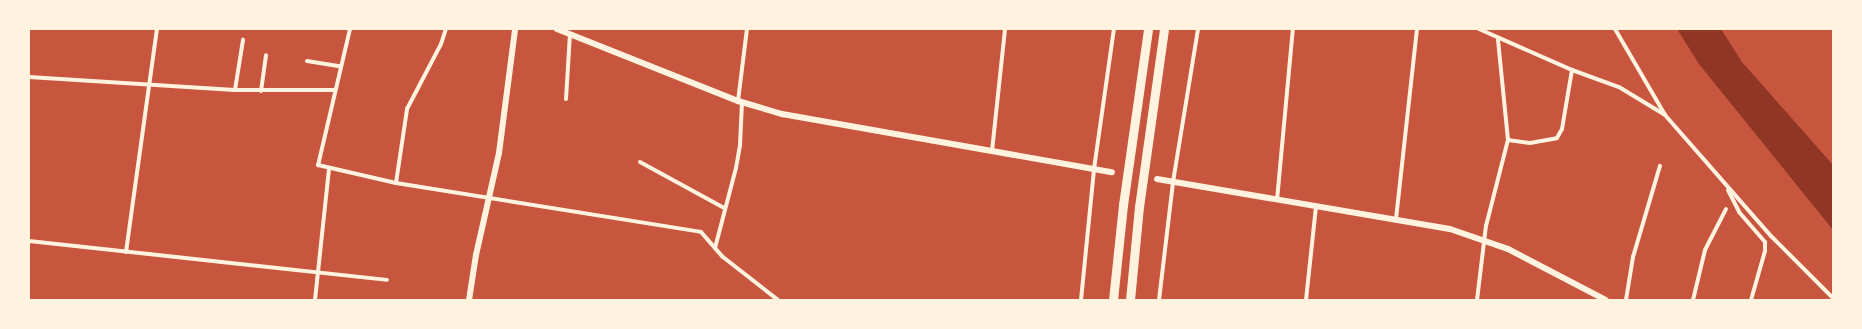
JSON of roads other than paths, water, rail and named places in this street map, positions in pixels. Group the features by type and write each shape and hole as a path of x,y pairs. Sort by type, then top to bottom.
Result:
{"highway":[{"path":"1113,300 1123,205 1148,29"},
{"path":"1130,300 1139,207 1164,29"}],"street":[{"path":"126,252 148,85 157,29"},
{"path":"350,29 334,90 318,164 329,168 396,183 701,232 715,248 778,300"},
{"path":"396,183 406,109 442,44 446,29"},
{"path":"469,300 488,198 499,153 514,29"},
{"path":"557,29 740,101 821,122 1112,172"},
{"path":"715,248 740,145 740,101 748,29"},
{"path":"992,151 1005,29"},
{"path":"1081,300 1094,169 1114,29"},
{"path":"1159,300 1174,182 1198,29"},
{"path":"1277,200 1293,29"},
{"path":"1396,219 1417,29"},
{"path":"1479,29 1498,39 1572,70 1619,87 1665,115"},
{"path":"1615,29 1665,115 1725,184 1833,298"},
{"path":"566,99 570,34"},
{"path":"1477,300 1484,240 1508,140 1498,39"},
{"path":"235,90 243,40"},
{"path":"261,91 266,55"},
{"path":"307,61 340,66"},
{"path":"1508,140 1530,143 1557,138 1562,129 1572,70"},
{"path":"29,77 235,90 334,90"},
{"path":"640,162 724,208"},
{"path":"1626,300 1633,257 1660,166"},
{"path":"315,300 329,168"},
{"path":"1157,179 1450,229 1508,249 1606,300"},
{"path":"1725,184 1738,212 1765,242 1765,251 1751,300"},
{"path":"1306,300 1316,206"},
{"path":"1693,300 1706,250 1726,209"},
{"path":"29,241 318,271 387,280"}]}
